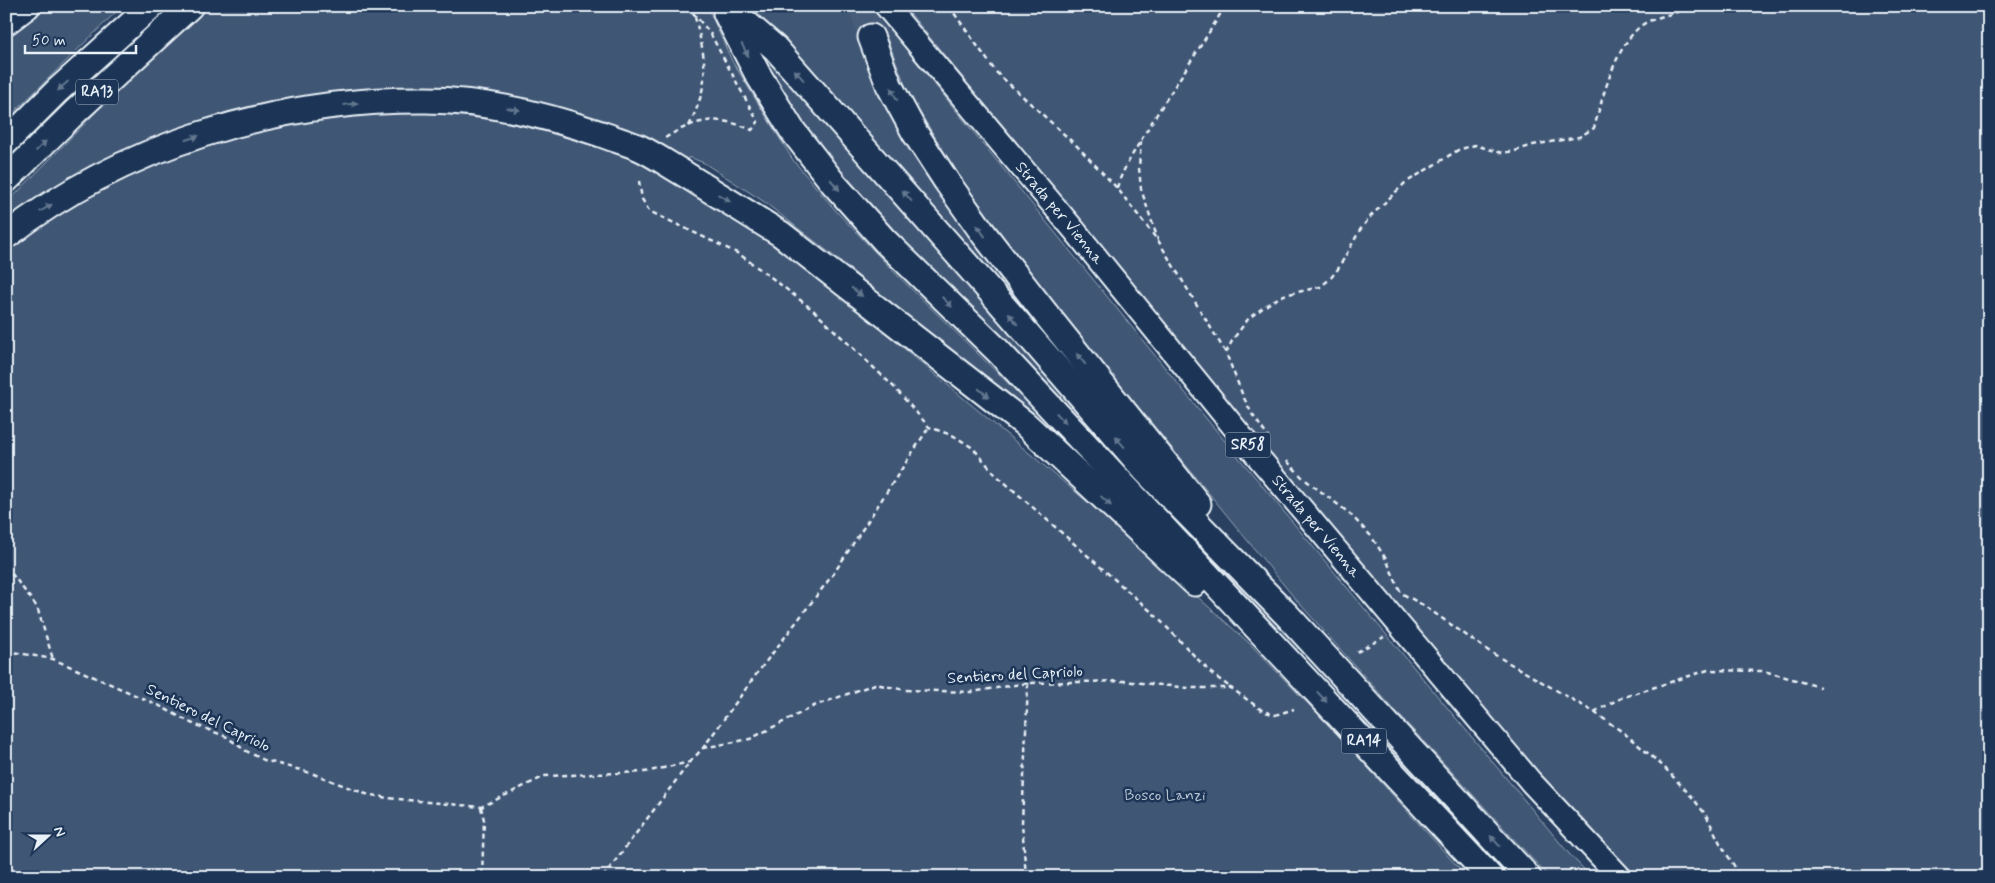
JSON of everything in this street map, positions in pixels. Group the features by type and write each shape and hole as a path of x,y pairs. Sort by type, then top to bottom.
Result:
{"highway":[{"path":"6,22 27,6"},
{"name":"RA13","path":"6,142 57,91 151,6"},
{"name":"RA13","path":"6,180 76,111 190,6"},
{"path":"724,6 775,48 991,292 1146,472 1287,616"},
{"path":"724,6 758,73 792,130 834,184 885,241 998,351 1289,661"},
{"path":"871,37 889,85 915,134 983,233 1061,334 1287,616"},
{"path":"6,236 30,217 73,191 128,163 180,141 226,127 276,116 317,108 369,102 421,100 472,103 517,110 560,120 640,148 781,234 1025,424 1255,639 1289,661"},
{"name":"RA14","path":"1287,616 1528,877"},
{"name":"RA14","path":"1289,661 1490,877"}],"main road":[{"name":"Strada per Vienna","path":"886,6 1075,231 1258,458 1531,782 1620,877"}],"path":[{"path":"659,142 677,131 699,123 721,120 752,130 758,122 710,33 694,14 684,6"},
{"path":"949,6 996,72 1078,147 1117,188 1159,242 1226,353 1249,408 1268,438"},
{"path":"1117,188 1120,175 1151,121 1194,58 1226,6"},
{"path":"1226,353 1233,339 1249,318 1271,302 1284,295 1320,287 1330,279 1338,269 1360,230 1371,216 1406,183 1458,150 1475,146 1490,148 1502,153 1515,151 1533,145 1579,137 1594,128 1602,98 1623,47 1634,30 1648,21 1676,14 1691,6"},
{"path":"689,126 699,104 705,79 704,60 694,14"},
{"path":"1141,140 1139,168 1141,189 1159,242"},
{"path":"639,181 642,199 649,211 739,254 813,310 894,387 929,427 954,436 973,448 995,474 1155,615 1211,672 1263,711 1275,715 1294,709"},
{"path":"603,877 690,762 703,748 754,676 834,573 929,427"},
{"path":"1285,458 1303,478 1349,513 1371,536 1386,560 1401,592 1423,605 1490,652 1594,712 1624,733 1663,766 1706,814 1720,843 1741,877"},
{"path":"6,566 37,607 52,659"},
{"path":"1357,652 1401,626"},
{"name":"Sentiero del Capriolo","path":"6,652 52,659 227,737 246,751 264,760 311,773 366,794 481,807"},
{"path":"1594,712 1621,698 1708,670 1764,671 1820,687"},
{"name":"Sentiero del Capriolo","path":"703,748 750,739 814,706 876,684 905,690 971,692 1028,683 1124,681 1188,688 1231,688"},
{"path":"1026,877 1022,823 1028,683"},
{"path":"482,877 484,820 481,807 545,776 645,772 690,762"}],"green space":[{"path":"49,6 122,6 6,120 6,38"},
{"name":"Bosco Lanzi","path":"209,6 707,6 732,61 793,160 836,211 895,273 1137,512 843,263 763,201 704,163 689,157 683,173 828,285 1151,555 1249,643 1340,737 1467,877 6,877 6,204 142,65"},
{"path":"737,6 871,6 1209,422 1571,856 1592,877 1549,877 1390,705 1292,595 1038,284 958,174 909,95 885,33 859,43 898,127 934,186 1022,309 786,39 769,54 1143,484 1299,646 1296,650 906,245 824,152 782,92"},
{"path":"904,6 1989,6 1989,877 1630,877 1461,685"}],"tunnel":[{"path":"861,6 871,37"}]}
